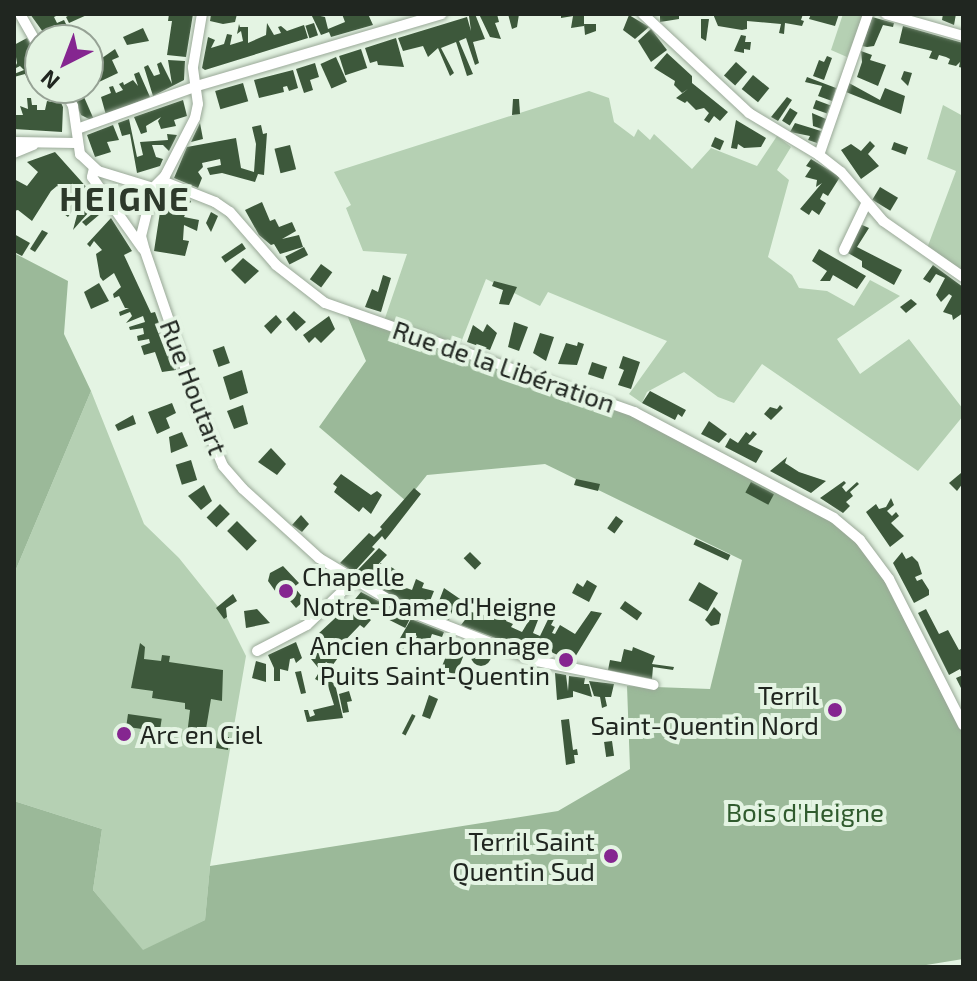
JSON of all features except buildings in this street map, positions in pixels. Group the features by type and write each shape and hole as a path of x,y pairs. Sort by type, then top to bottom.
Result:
{"street":[{"path":"195,118 197,86 193,67 202,14"},
{"path":"77,129 197,86 442,14"},
{"path":"643,14 749,113 819,155 841,172 883,221 963,277"},
{"path":"819,155 868,14"},
{"path":"886,14 963,36"},
{"path":"181,94 195,106 195,118"},
{"path":"72,104 80,154 94,168 92,177 145,251"},
{"name":"Rue Houtart","path":"195,118 157,184 141,236 184,372 223,466 282,527 353,581 406,610 537,661 654,685"},
{"path":"14,142 76,143"},
{"path":"14,153 35,144"},
{"name":"Rue de la Libération","path":"94,168 215,202 230,212 276,265 325,303 634,412 809,503 860,540 889,579 963,725"},
{"path":"844,250 866,204"},
{"path":"257,651 307,625 353,581"}],"green space":[{"path":"843,14 863,16 847,57 831,50"},
{"path":"589,91 609,98 614,122 634,137 638,129 650,140 654,134 692,169 711,148 757,166 777,136 791,147 777,170 789,180 768,257 792,275 799,288 827,291 854,306 870,280 900,296 837,339 860,374 909,339 963,409 963,416 918,471 762,364 734,403 718,397 684,372 647,392 642,403 629,394 667,341 548,292 540,306 486,279 458,350 383,324 407,254 363,251 346,208 351,205 334,172"},
{"path":"943,105 963,116 963,268 958,273 926,251 956,171 927,159"},
{"path":"14,253 68,281 64,334 91,391 14,574"},
{"name":"Bois d'Heigne","path":"345,310 599,397 809,503 873,555 963,725 963,959 914,967 14,967 14,801 102,829 93,890 143,950 205,920 210,866 558,811 630,769 627,686 710,689 742,560 545,464 427,475 406,501 319,427 366,361"},
{"name":"Arc en Ciel","path":"91,391 144,524 179,558 227,618 246,656 210,866 205,920 143,951 93,890 102,829 14,801 14,574"}],"place":[{"name":"Chapelle Notre-Dame d'Heigne","path":"286,591"},
{"name":"Ancien charbonnage Puits Saint-Quentin","path":"566,660"},
{"name":"Terril Saint-Quentin Nord","path":"835,710"},
{"name":"Arc en Ciel","path":"124,734"},
{"name":"Terril Saint Quentin Sud","path":"611,856"}],"district":[{"name":"HEIGNE","path":"125,198"}]}
